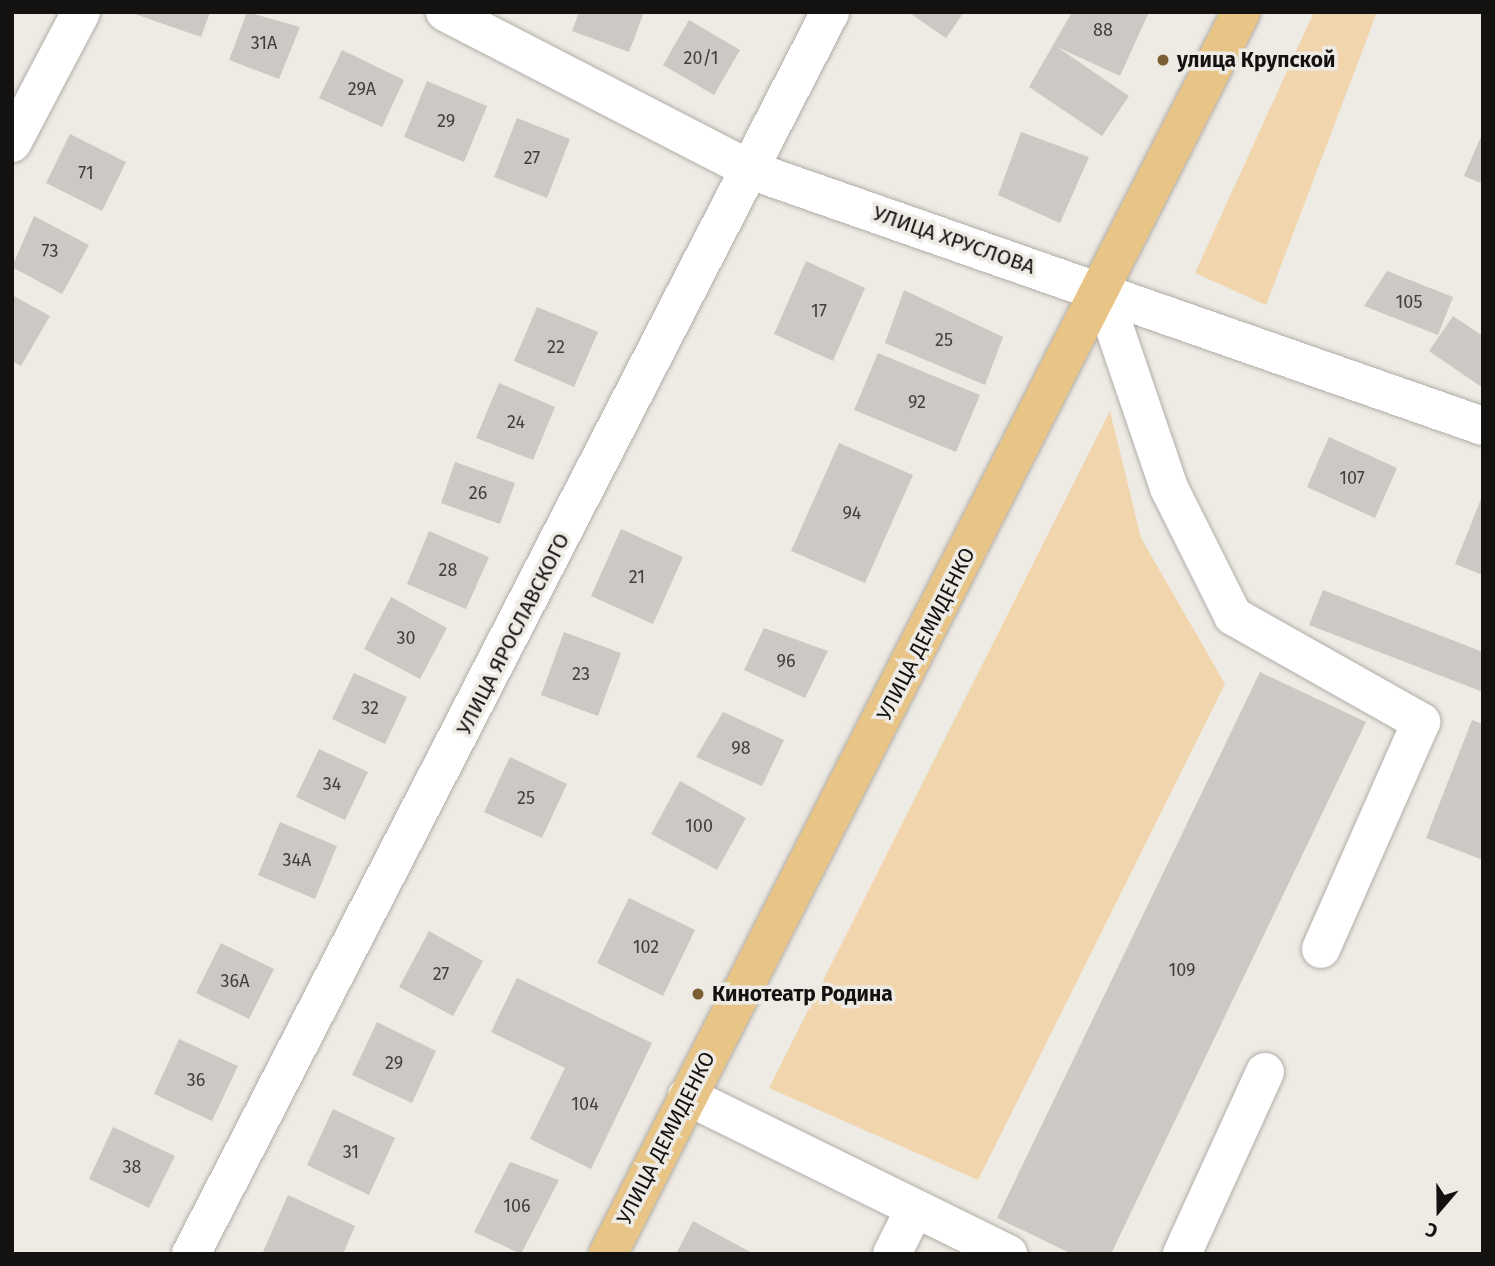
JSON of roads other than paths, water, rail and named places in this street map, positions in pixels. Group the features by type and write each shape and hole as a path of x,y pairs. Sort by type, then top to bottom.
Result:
{"main road":[{"name":"УЛИЦА ДЕМИДЕНКО","path":"608,1254 1102,291 1241,12"}],"street":[{"path":"12,144 81,12"},
{"name":"УЛИЦА ХРУСЛОВА","path":"444,12 753,171 1483,426"},
{"name":"УЛИЦА ЯРОСЛАВСКОГО","path":"191,1254 753,171 830,12"},
{"path":"1102,291 1169,488 1233,616 1421,722 1321,949"},
{"path":"1182,1254 1265,1072"},
{"path":"687,1096 1008,1254"},
{"path":"892,1254 915,1208"}],"place":[{"name":"улица Крупской","path":"1163,60"},
{"name":"Кинотеатр Родина","path":"698,994"}]}
